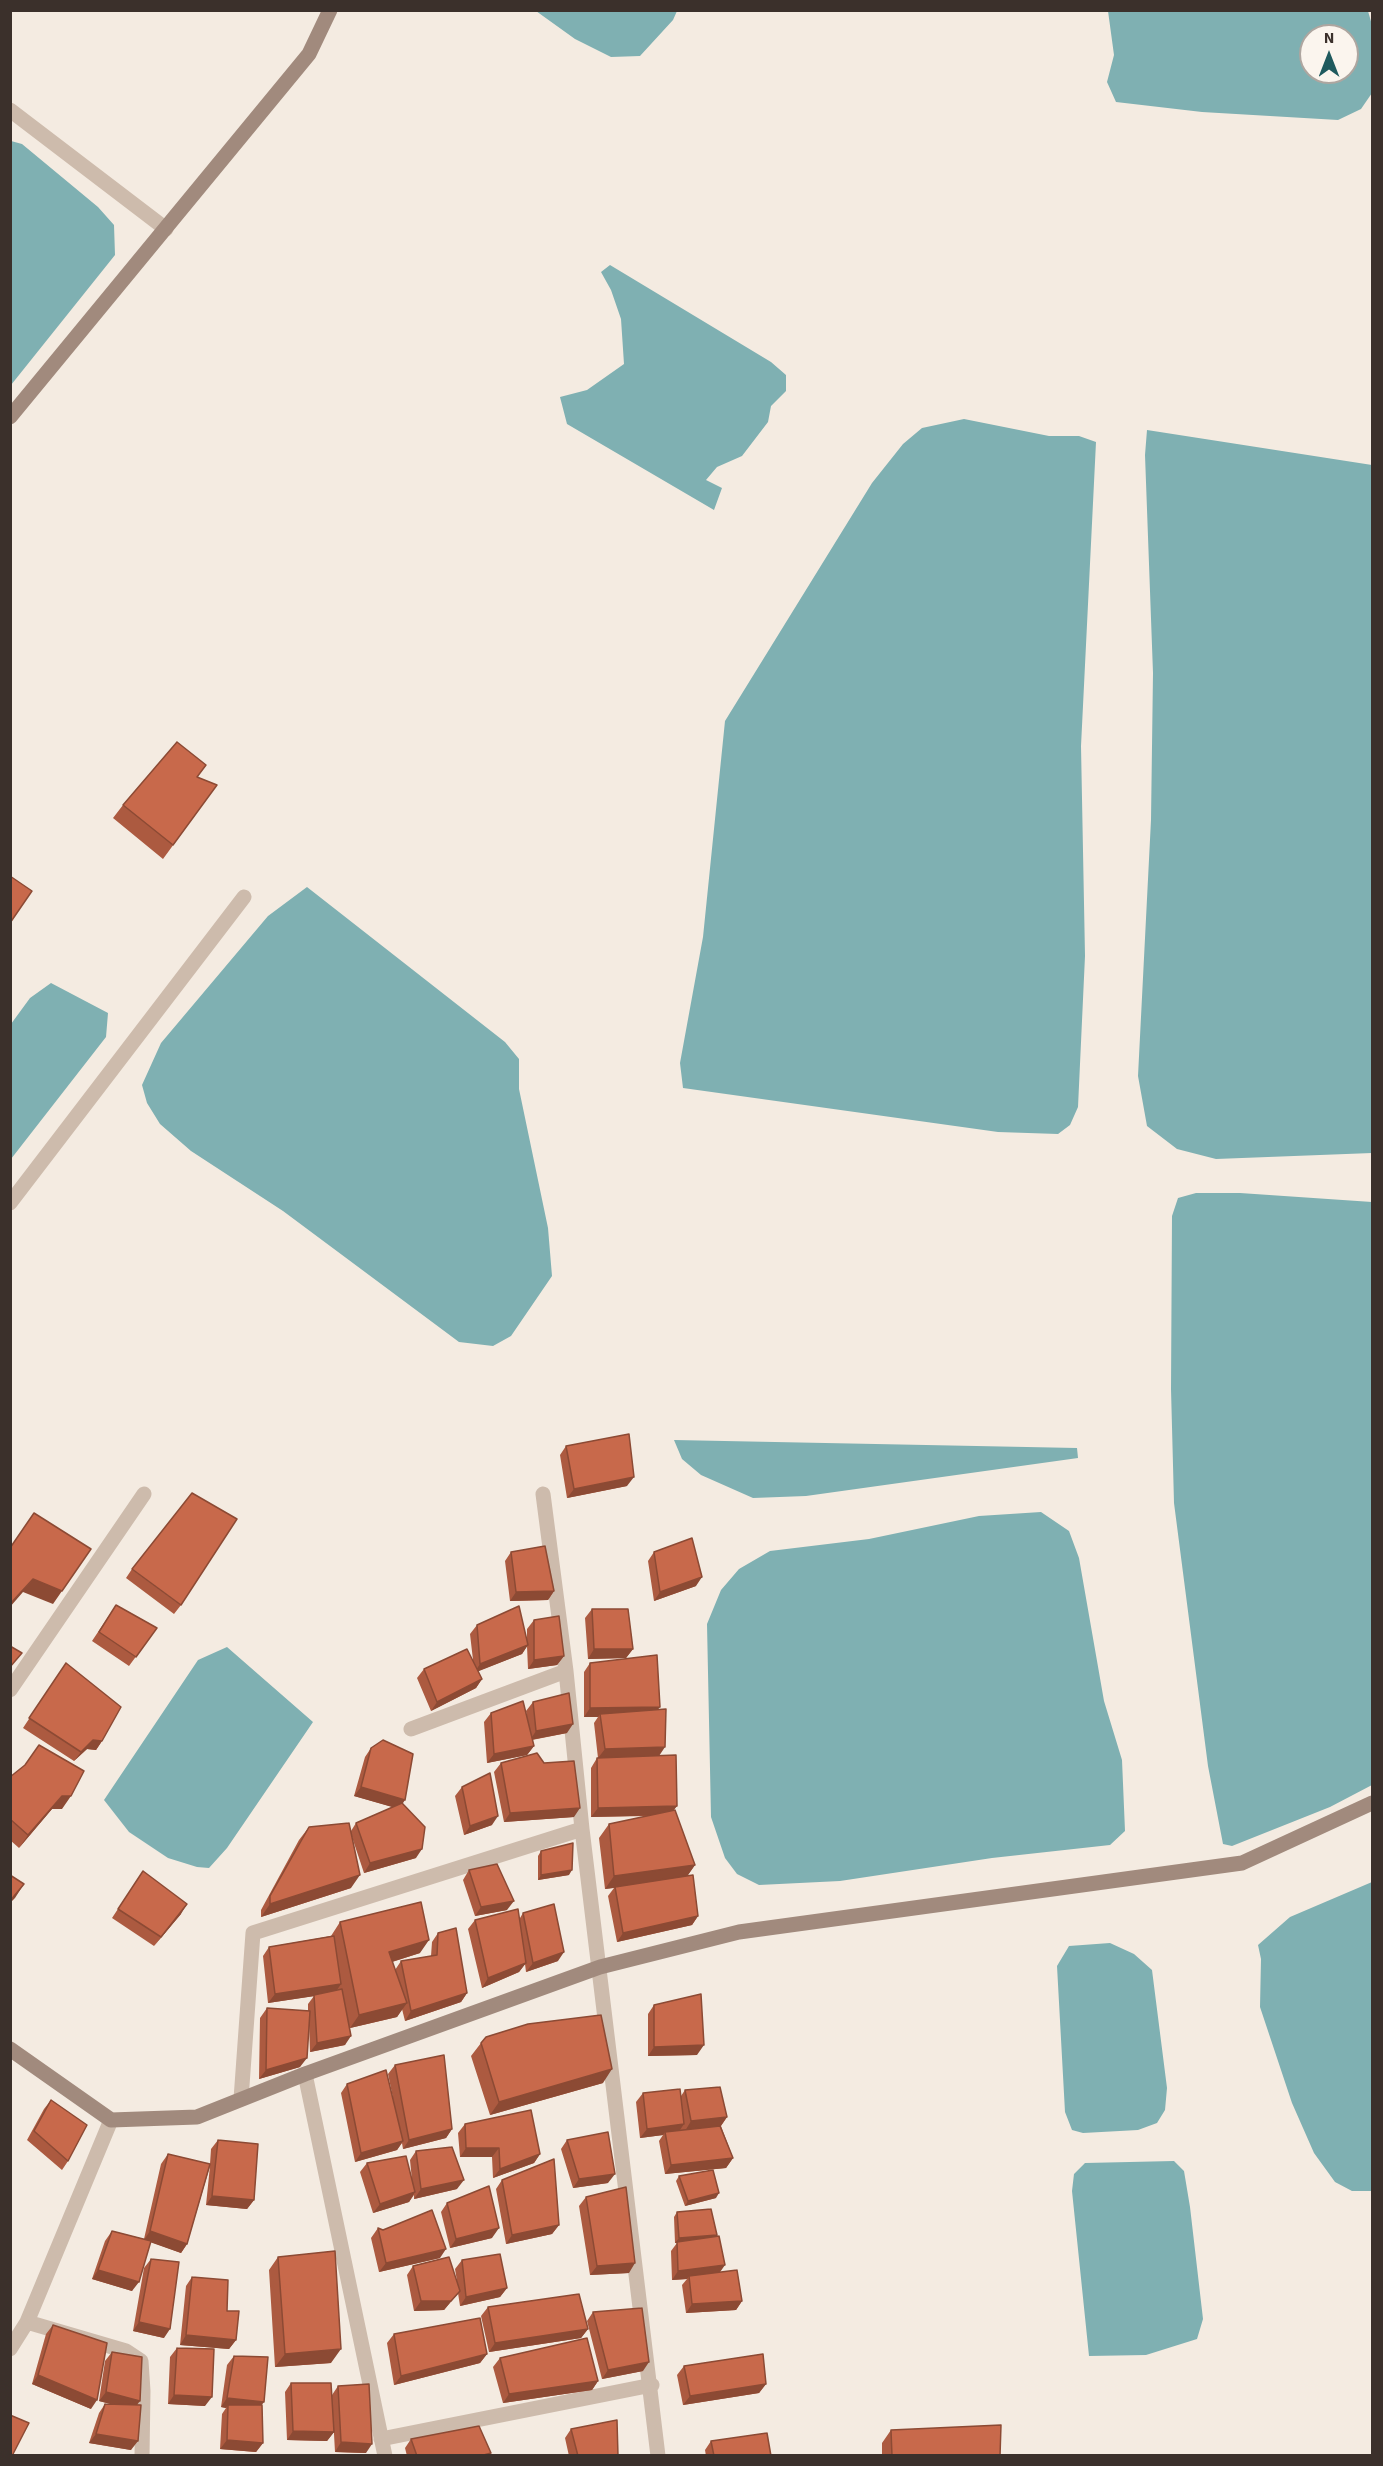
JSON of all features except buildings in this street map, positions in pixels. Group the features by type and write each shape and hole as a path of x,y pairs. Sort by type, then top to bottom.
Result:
{"street":[{"path":"10,417 309,54 330,10"},
{"path":"10,110 166,229"},
{"path":"10,1203 244,897"},
{"path":"10,1690 144,1494"},
{"path":"543,1494 566,1671 582,1829 652,2385 658,2456"},
{"path":"411,1729 566,1671"},
{"path":"10,2049 111,2120 197,2117 305,2074 600,1967 739,1932 1242,1863 1372,1803"},
{"path":"241,2099 254,1933 582,1829"},
{"path":"305,2074 385,2456"},
{"path":"10,2349 27,2322 111,2120"},
{"path":"27,2322 126,2351 141,2361 142,2456"},
{"path":"381,2439 652,2385"}],"water":[{"path":"536,11 677,11 673,20 640,56 611,57 575,39"},
{"path":"1108,11 1368,11 1372,25 1372,93 1361,109 1338,120 1202,112 1116,102 1107,82 1114,55"},
{"path":"11,141 22,144 98,207 114,225 115,255 11,385"},
{"path":"610,265 771,362 786,375 786,391 771,406 768,422 742,456 717,467 706,480 722,488 714,510 567,424 560,397 587,390 624,364 621,319 611,290 601,272"},
{"path":"964,419 1049,436 1079,436 1096,442 1081,746 1085,956 1078,1107 1070,1125 1058,1134 998,1132 683,1088 680,1063 703,937 725,721 872,483 903,444 922,428"},
{"path":"1147,430 1372,465 1372,1153 1216,1159 1177,1149 1147,1126 1138,1076 1151,820 1153,673 1145,455"},
{"path":"307,887 505,1042 519,1059 519,1089 548,1228 552,1276 511,1336 493,1346 459,1342 283,1211 191,1151 160,1124 147,1103 142,1085 161,1043 268,916"},
{"path":"51,983 108,1013 106,1037 11,1159 11,1024 30,998"},
{"path":"1196,1193 1240,1193 1372,1202 1372,1785 1330,1807 1232,1846 1223,1844 1208,1766 1174,1503 1171,1389 1172,1216 1178,1198"},
{"path":"674,1440 1077,1448 1078,1458 806,1496 753,1498 701,1475 682,1459"},
{"path":"1041,1512 1069,1531 1079,1558 1104,1701 1122,1760 1125,1831 1110,1845 992,1858 840,1881 759,1885 737,1874 725,1858 711,1817 707,1624 721,1590 739,1569 770,1551 869,1539 979,1516"},
{"path":"227,1647 313,1722 227,1848 209,1868 197,1867 168,1858 129,1832 104,1800 198,1660"},
{"path":"1372,1882 1372,2191 1352,2191 1335,2182 1314,2153 1292,2103 1260,2007 1261,1959 1258,1945 1290,1917"},
{"path":"1110,1943 1134,1954 1152,1970 1167,2088 1165,2110 1157,2123 1138,2130 1083,2133 1072,2130 1065,2112 1057,1966 1069,1946"},
{"path":"1174,2161 1184,2171 1190,2207 1203,2319 1197,2339 1146,2355 1089,2356 1072,2191 1074,2174 1085,2163"}]}
